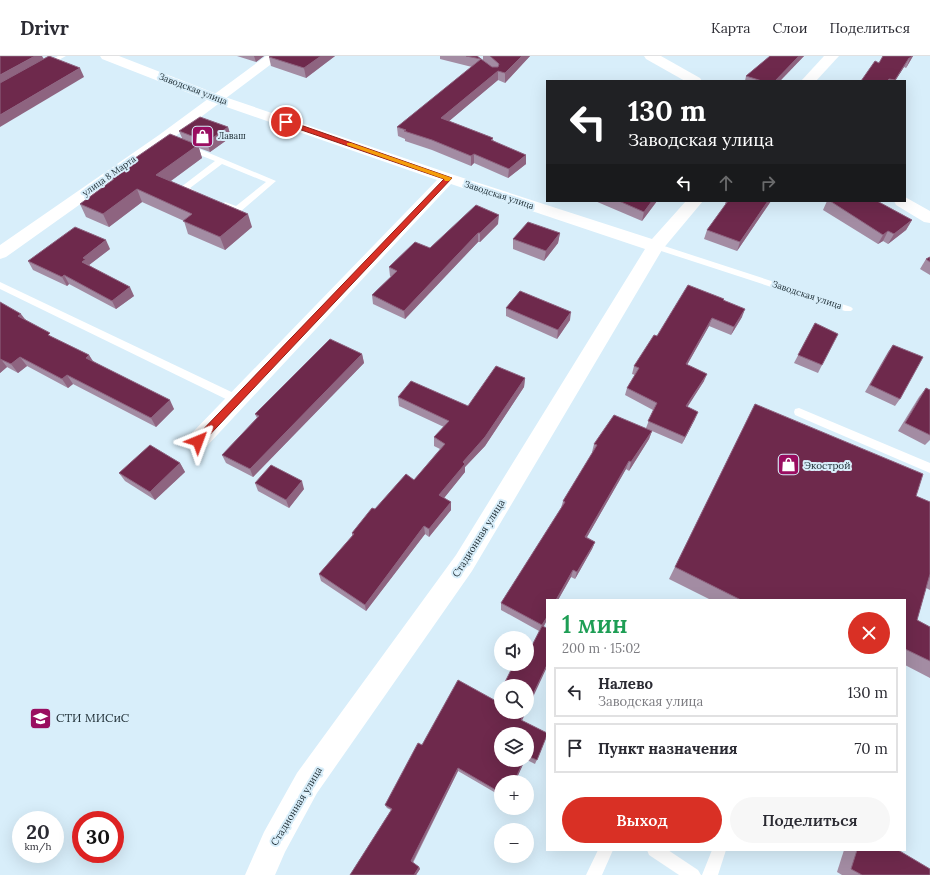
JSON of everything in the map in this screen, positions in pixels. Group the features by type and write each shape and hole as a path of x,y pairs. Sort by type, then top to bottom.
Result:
{"street":[{"name":"Заводская улица","path":"107,56 217,98 448,178 655,246"},
{"name":"улица 8 Марта","path":"0,253 171,141 217,98 276,56"},
{"path":"651,56 693,80"},
{"path":"809,80 832,56"},
{"path":"198,441 448,178"},
{"name":"Стадионная улица","path":"260,875 274,842 307,783 464,563 655,246 694,202"},
{"path":"904,202 930,218"}],"lane":[{"path":"38,70 63,56"},
{"path":"171,141 272,181 237,210 217,202"},
{"path":"204,197 184,189 220,161"},
{"name":"Заводская улица","path":"655,246 848,309"},
{"path":"0,285 238,400"},
{"path":"799,412 930,468"},
{"path":"594,875 606,851"},
{"path":"656,851 693,875"},
{"path":"710,875 719,851"}],"building":[{"path":"0,56 35,56 0,75"},
{"path":"49,56 80,68 0,115 0,83"},
{"path":"321,56 304,68 269,57"},
{"path":"466,56 477,56 492,67 498,67 499,64 490,56 522,56 505,73 498,71 441,118 493,138 491,140 526,155 509,169 474,154 471,156 397,127 481,59"},
{"path":"770,56 799,56 776,80 759,80 746,76"},
{"path":"883,56 912,56 909,58 895,80 862,80 875,61 879,63"},
{"path":"200,117 228,127 207,142 179,131"},
{"path":"170,134 198,145 156,175 248,214 220,237 183,221 192,214 137,189 103,214 80,204 114,179 109,176"},
{"path":"621,202 651,202 644,212"},
{"path":"727,202 767,202 740,242 707,230"},
{"path":"832,202 879,202 912,220 894,234 888,231 883,235"},
{"path":"476,205 499,215 480,233 478,233 404,311 372,295 397,271 389,267 415,242 430,248"},
{"path":"528,222 560,233 546,251 513,239"},
{"path":"75,227 106,240 83,258 86,259 82,262 130,287 112,301 64,275 62,277 28,261"},
{"path":"688,285 745,309 734,327 712,318 686,364 707,374 686,406 698,412 685,437 648,421 657,403 627,388 639,368 634,366 654,335 657,336"},
{"path":"520,291 571,312 558,330 506,308"},
{"path":"0,302 21,314 18,316 50,333 48,335 89,355 86,358 170,400 151,418 67,375 62,379 20,357 11,364 0,359"},
{"path":"815,323 838,334 822,365 798,355"},
{"path":"330,339 362,354 250,469 222,455 259,416 255,414"},
{"path":"893,345 923,357 900,399 870,385"},
{"path":"496,366 525,378 485,437 463,462 465,464 439,495 451,502 429,529 424,526 365,605 319,574 354,534 352,533 372,508 375,509 406,474 414,480 445,444 434,437 449,421 398,397 411,381 468,406"},
{"path":"926,388 930,390 930,435 905,423"},
{"path":"755,404 923,474 916,496 930,502 930,574 917,620 930,627 930,661 906,649 906,599 739,599 675,567"},
{"path":"614,415 652,431 631,462 629,461 585,537 595,542 577,572 573,570 557,599 546,599 546,619 542,625 501,603 565,502 563,501 597,445 594,444"},
{"path":"150,445 180,463 150,492 119,473"},
{"path":"271,465 302,481 286,500 255,483"},
{"path":"542,626 546,628 546,667 534,692 534,679 506,679 510,671 534,671 534,641"},
{"path":"458,680 494,700 494,719 522,719 546,732 546,738 537,760 534,759 534,727 494,727 494,767 521,767 517,775 494,775 494,789 458,768 411,861 419,867 414,875 350,875 392,809 385,805 418,743 422,745"},
{"path":"857,851 900,851 930,869 930,875 862,875 851,869"}],"slow traffic":[{"path":"349,144 448,178 447,180"}],"place":[{"name":"Лаваш","path":"203,136"},
{"name":"Экострой","path":"789,465"},
{"name":"СТИ МИСиС","path":"41,718"}],"route":[{"path":"198,441 448,178 286,122"}]}
